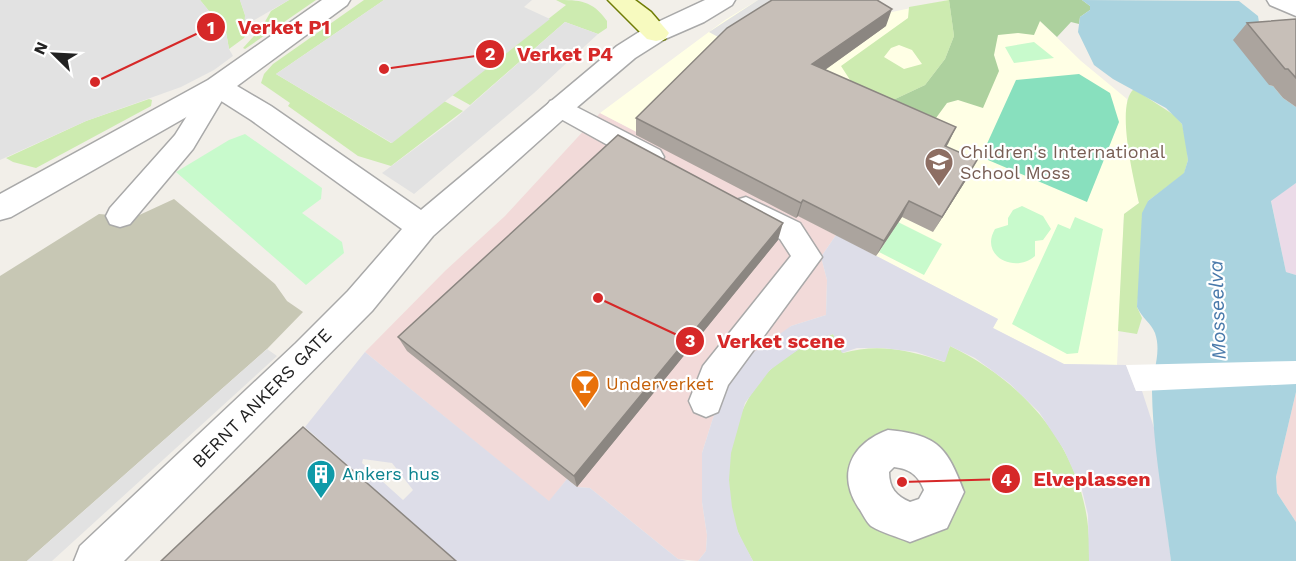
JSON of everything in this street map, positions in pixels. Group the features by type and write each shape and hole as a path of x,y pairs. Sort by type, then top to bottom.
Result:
{"street":[{"path":"0,208 218,87 338,0"},
{"path":"620,0 656,33"},
{"name":"BERNT ANKERS GATE","path":"95,561 316,346 360,301 422,227 559,107 626,52 656,33 695,16 723,0"},
{"path":"1279,0 1296,8"},
{"path":"218,87 261,113 422,227"}],"lane":[{"path":"120,216 184,142 218,87"},
{"path":"559,107 677,171"},
{"path":"706,401 715,377 807,257 790,231 718,193"}],"shaded area":[{"path":"0,0 200,0 226,32 229,49 233,56 214,70 181,87 86,121 0,160"},
{"path":"240,0 289,0 244,26 245,15"},
{"path":"384,0 532,0 524,7 550,19 392,143 276,74"},
{"name":"Children's International School Moss","path":"758,0 864,6 892,12 949,0 1046,0 1040,21 1081,61 1127,99 1128,138 1139,203 1124,214 1117,365 1064,364 993,328 998,319 600,113 725,20"},
{"path":"758,0 797,0 729,43 709,32"},
{"path":"565,22 598,34 534,93 414,194 382,173 456,118"},
{"path":"600,113 836,235 821,257 827,280 826,315 791,326 730,381 713,418 702,453 702,502 707,535 706,551 698,561 678,559 590,488 577,487 567,479 549,502 365,352 445,271 505,216"},
{"path":"1296,183 1296,275 1286,272 1271,200"},
{"path":"174,199 275,284 287,301 303,312 267,349 27,561 0,561 0,276 99,214 135,217"},
{"path":"836,235 998,319 993,328 1064,364 1126,365 1136,391 1142,391 1156,434 1171,561 1089,561 1088,515 1082,490 1064,450 1039,412 1009,383 975,358 950,346 945,362 916,352 883,348 857,348 842,353 833,334 802,347 770,370 745,403 731,453 729,480 738,532 753,561 698,561 706,551 707,535 702,502 702,453 713,418 730,381 754,352 791,326 826,315 827,280 821,257"},
{"path":"267,349 277,356 52,561 27,561"},
{"path":"365,352 549,501 567,479 577,487 590,488 678,559 687,561 455,561 305,427","holes":["363,459 392,463 413,490 403,500 362,463"]},
{"path":"1296,392 1296,522 1277,493 1276,477"}],"green space":[{"path":"200,0 240,0 245,15 245,26 252,22 244,38 229,49 226,32"},
{"path":"289,0 316,0 245,49 243,48 262,27 271,11"},
{"path":"364,0 384,0 276,74 391,143 444,101 463,111 391,166 358,156 288,106 290,103 261,83 264,74 273,64"},
{"path":"556,0 579,1 591,5 607,21 607,28 598,34 565,22 470,105 452,95 566,5"},
{"path":"949,0 954,36 945,59 925,85 893,100 852,83 841,66 908,18 909,7","holes":["899,45 912,50 922,64 904,69 884,57 891,48"]},
{"path":"949,0 1082,0 1090,6 1090,10 1080,17 1079,24 1071,22 1057,37 1040,21 1034,35 1018,33 998,35 994,55 999,71 983,108 958,100 947,103 936,118 893,100 925,85 945,59 954,36"},
{"path":"1034,42 1054,58 1014,63 1005,47"},
{"path":"1079,74 1110,93 1119,122 1087,202 981,157 1016,80"},
{"path":"1134,89 1174,115 1182,124 1188,160 1184,174 1148,201 1137,307 1142,318 1137,334 1118,331 1124,214 1139,203 1130,161 1126,126 1126,110 1129,97"},
{"path":"149,99 152,100 151,106 36,168 6,158 86,121"},
{"path":"245,134 322,188 321,199 302,213 342,242 344,253 306,285 176,172 229,140"},
{"path":"1022,206 1043,216 1051,229 1043,240 1035,241 1035,256 1027,261 1009,262 995,254 991,239 995,229 1008,225 1008,218 1013,210"},
{"path":"1075,217 1103,229 1078,353 1067,354 1012,324 1058,224 1070,229"},
{"path":"898,222 942,244 924,275 879,252"},
{"path":"833,334 843,353 868,348 894,349 944,362 950,346 981,363 1008,383 1033,406 1053,432 1070,461 1081,492 1088,526 1089,561 753,561 738,532 729,491 729,469 737,425 756,386 770,370 792,354","holes":["870,463 935,467 910,522"]}],"water":[{"name":"Mosseelva","path":"1082,0 1239,1 1258,16 1269,85 1296,107 1296,183 1271,201 1286,272 1296,275 1296,392 1276,477 1277,493 1296,522 1296,561 1171,561 1153,413 1152,385 1157,340 1153,329 1137,307 1142,213 1148,201 1184,173 1188,160 1182,124 1166,108 1113,79 1094,65 1078,32 1080,17 1090,10 1090,6"}],"pier":[{"path":"1296,361 1296,384 1142,391 1136,391 1126,365"}],"building":[{"path":"772,0 877,0 892,9 812,64 956,127 945,146 977,160 942,217 909,201 884,241 803,200 801,203 636,118 727,28"},
{"path":"1296,19 1296,78 1288,69 1285,69 1247,23"},
{"path":"618,135 783,223 574,476 398,337"},
{"name":"Ankers hus","path":"303,427 456,561 161,561"}],"place":[{"name":"Verket P4","path":"384,69"},
{"name":"Verket P1","path":"95,82"},
{"name":"Children's International School Moss","path":"939,188"},
{"name":"Verket scene","path":"598,298"},
{"name":"Underverket","path":"585,410"},
{"name":"Elveplassen","path":"902,482"},
{"name":"Ankers hus","path":"321,500"}]}
